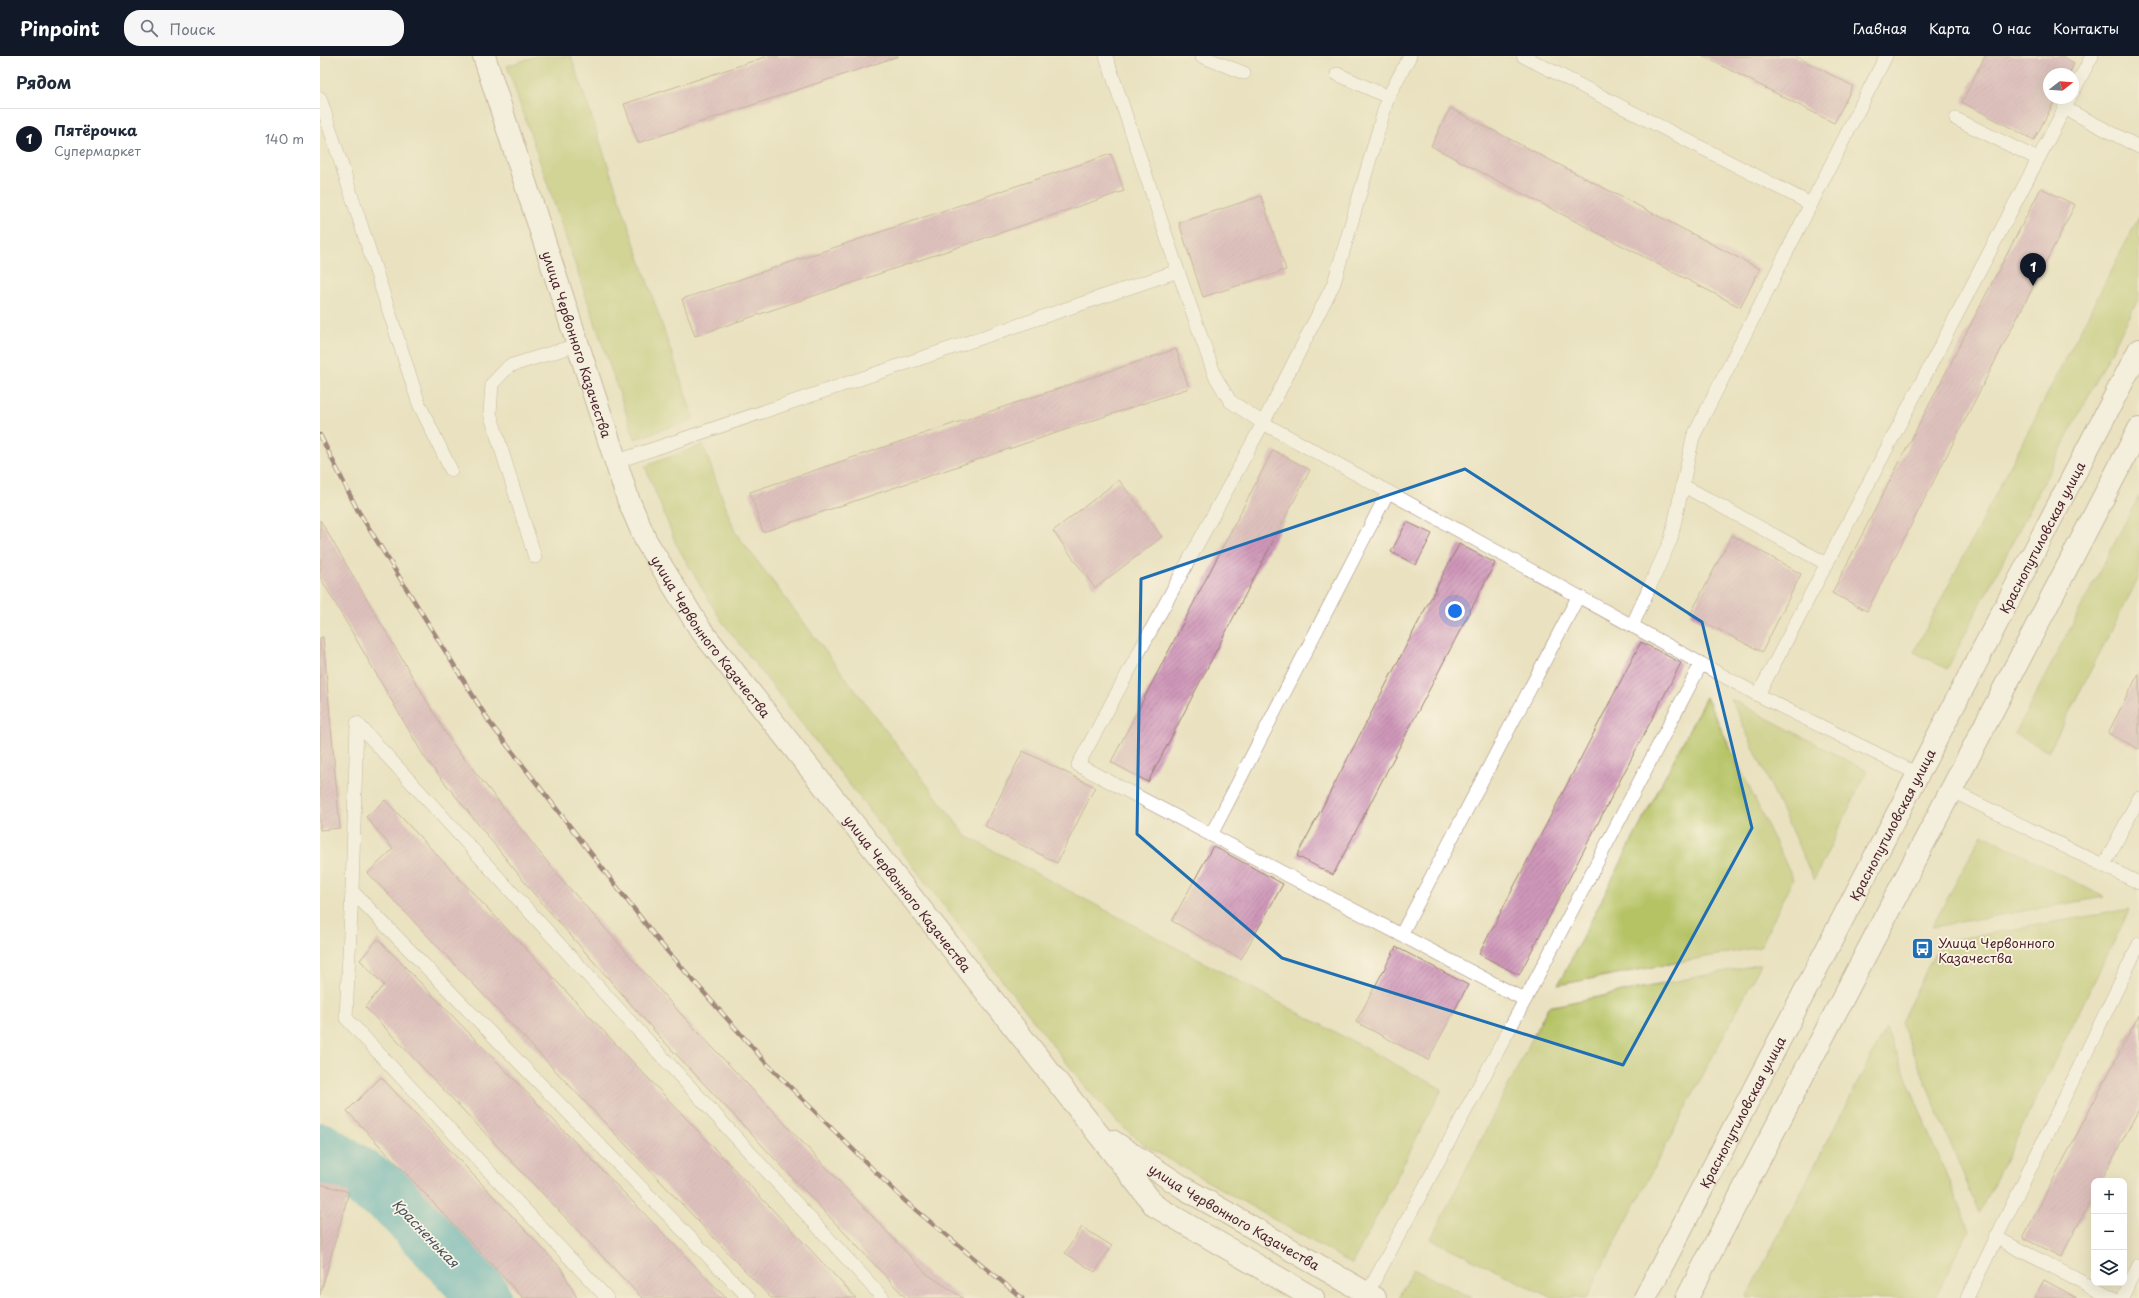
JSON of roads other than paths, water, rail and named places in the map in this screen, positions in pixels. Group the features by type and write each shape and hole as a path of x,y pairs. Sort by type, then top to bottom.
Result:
{"main road":[{"name":"улица Червонного Казачества","path":"487,57 615,462 646,541 700,628 1156,1206 1313,1298"},
{"name":"Краснопутиловская улица","path":"1644,1298 2139,350"},
{"path":"1687,1298 2139,429"},
{"name":"улица Червонного Казачества","path":"1097,1130 1184,1188 1369,1296"}],"lane":[{"path":"1106,56 1215,376 1230,400 1263,423 1701,664 1918,774"},
{"path":"1202,56 1244,74"},
{"path":"1410,56 1388,97 1334,283 1263,423 1078,765 1525,1000"},
{"path":"1523,56 1811,204"},
{"path":"1632,626 1671,539 1693,437 1886,56"},
{"path":"2079,81 2092,56"},
{"path":"1337,74 1388,97"},
{"path":"320,98 419,404 451,470"},
{"path":"1758,694 2066,104"},
{"path":"2069,104 2139,147"},
{"path":"1956,119 2038,159"},
{"path":"615,462 1178,271"},
{"path":"534,557 490,413 492,384 509,366 577,345"},
{"path":"1682,485 1826,564"},
{"path":"1211,835 1388,492"},
{"path":"1401,935 1578,597"},
{"path":"1369,1296 1701,664"},
{"path":"607,1298 346,1018 352,891 357,723 883,1298"},
{"path":"1952,791 2139,883"},
{"path":"2104,865 2139,798"},
{"path":"352,891 749,1298"},
{"path":"1967,1298 1995,1237 2139,944"},
{"path":"1995,1237 2113,1298"},
{"path":"2122,1298 2139,1265"}],"waterway":[{"name":"Красненькая","path":"320,1151 396,1200 470,1279 482,1298"}],"railway":[{"path":"320,435 357,509 490,723 661,944 768,1065 905,1201 1022,1298"}],"place":[{"name":"Пятёрочка","path":"2033,286"},
{"name":"Улица Червонного Казачества","path":"1923,949"}]}
